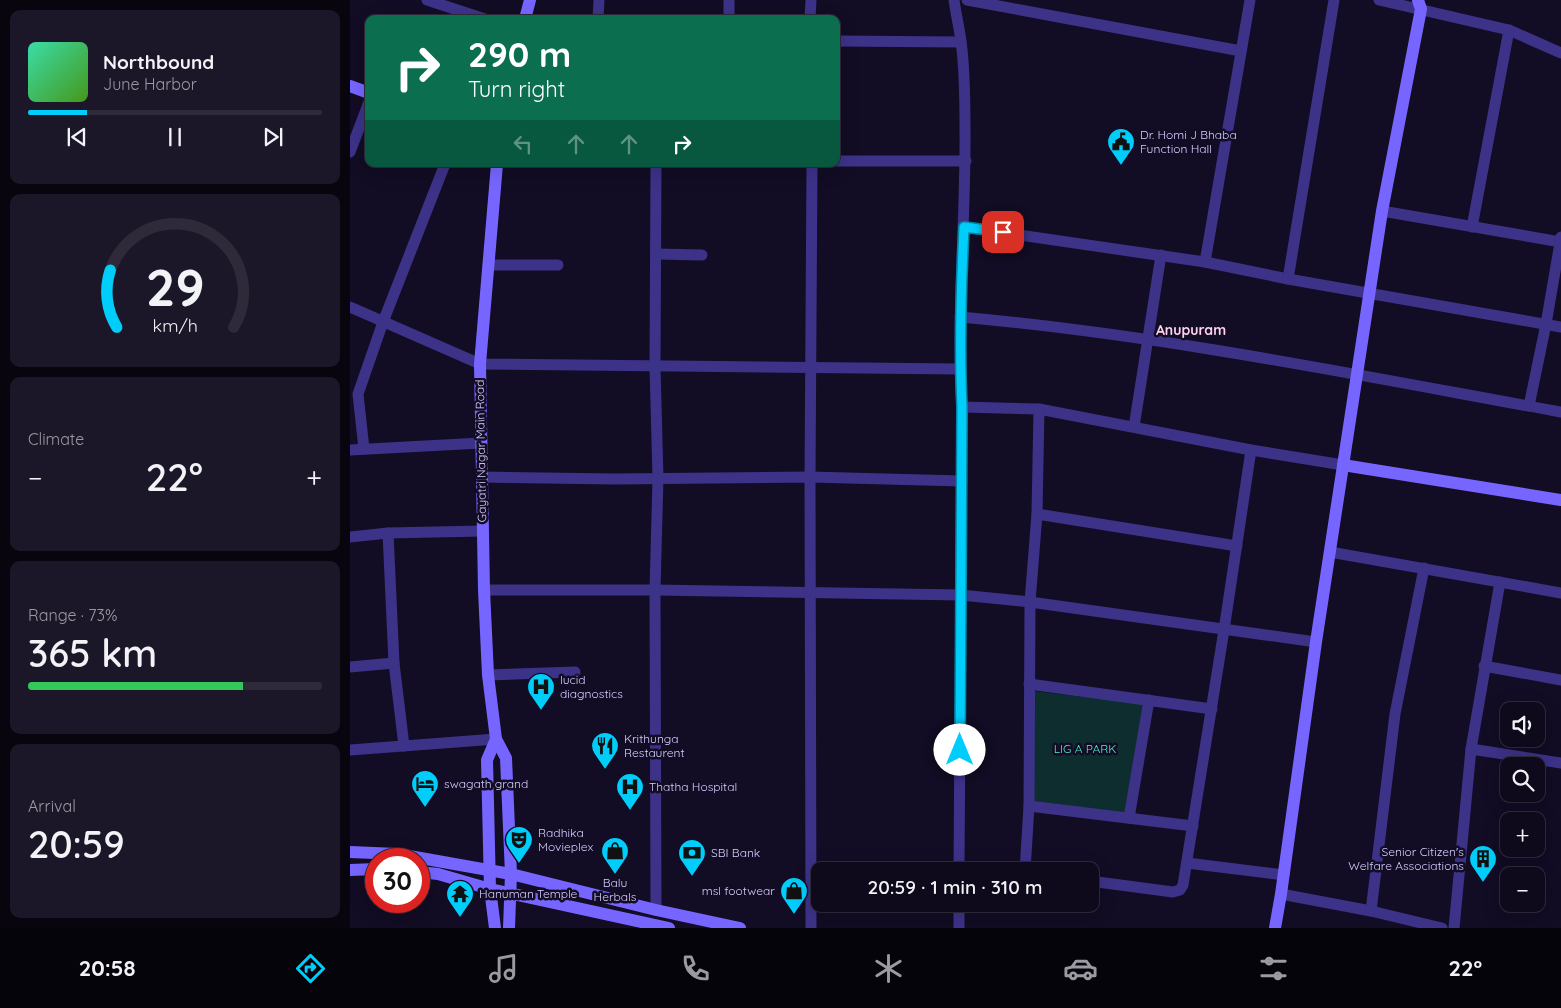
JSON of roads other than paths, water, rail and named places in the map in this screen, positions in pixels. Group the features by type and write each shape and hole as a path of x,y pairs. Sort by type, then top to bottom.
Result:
{"street":[{"path":"427,0 473,15"},
{"path":"526,15 530,0"},
{"path":"598,0 598,15"},
{"path":"729,0 729,15"},
{"path":"810,15 811,0"},
{"path":"954,0 961,42 965,88 966,162 960,317 962,482 959,862"},
{"path":"967,0 1241,51"},
{"path":"1205,262 1250,0"},
{"path":"1288,279 1334,0"},
{"path":"1379,0 1420,4 1509,30 1561,52"},
{"path":"1275,928 1316,642 1382,211 1420,4"},
{"path":"1472,227 1509,30"},
{"path":"840,41 961,42"},
{"path":"350,86 365,92"},
{"path":"350,152 365,113"},
{"path":"840,161 966,162"},
{"path":"364,449 358,394 445,167"},
{"name":"Gayatri Nagar Main Road","path":"497,167 480,364 481,443 488,675 496,739 506,758 511,874 510,928"},
{"path":"656,167 655,366 658,478 655,590 656,910"},
{"path":"811,928 810,477 812,167"},
{"path":"1382,211 1561,240 1530,406"},
{"path":"964,227 1205,262 1288,279 1561,327"},
{"path":"656,254 702,255"},
{"path":"1134,427 1161,255"},
{"path":"488,265 558,265"},
{"path":"350,307 480,364 960,369"},
{"path":"960,317 1035,323 1147,339 1561,412"},
{"path":"962,407 1039,409 1251,450 1561,500"},
{"path":"1026,862 1029,806 1030,602 1037,514 1039,409"},
{"path":"350,450 481,443"},
{"path":"1099,882 1173,892 1180,890 1183,885 1251,450"},
{"path":"482,477 810,477 962,482"},
{"path":"1037,514 1237,546"},
{"path":"350,537 388,533 483,531"},
{"path":"388,533 394,664 404,746"},
{"path":"1330,552 1561,593"},
{"path":"1371,911 1395,714 1424,568"},
{"path":"1454,928 1471,749 1500,582"},
{"path":"484,590 655,590 961,595 1030,602 1316,642"},
{"path":"350,666 394,664"},
{"path":"1484,666 1561,680"},
{"path":"488,675 575,672"},
{"path":"1029,684 1212,709"},
{"path":"1129,818 1149,700"},
{"path":"350,750 496,739"},
{"name":"Gayatri Nagar Main Road","path":"495,928 490,889 487,760 496,739"},
{"path":"1471,749 1561,763"},
{"path":"1029,806 1193,826"},
{"path":"350,852 398,854 511,874 656,910 740,928"},
{"path":"1187,863 1284,875"},
{"path":"350,870 365,870"},
{"path":"430,873 510,894 669,928"},
{"path":"1281,894 1371,911 1442,928"},
{"path":"959,912 959,928"}],"place":[{"name":"Dr. Homi J Bhaba Function Hall","path":"1121,166"},
{"name":"lucid diagnostics","path":"541,711"},
{"name":"Krithunga Restaurent","path":"605,770"},
{"name":"swagath grand","path":"425,808"},
{"name":"Thatha Hospital","path":"630,811"},
{"name":"Radhika Movieplex","path":"519,864"},
{"name":"Balu Herbals","path":"615,875"},
{"name":"SBI Bank","path":"692,877"},
{"name":"Senior Citizen's Welfare Associations","path":"1483,883"},
{"name":"msl footwear","path":"794,915"},
{"name":"Hanuman Temple","path":"460,918"}],"district":[{"name":"Anupuram","path":"1191,330"}],"park label":[{"name":"LIG A PARK","path":"1085,749"}]}
